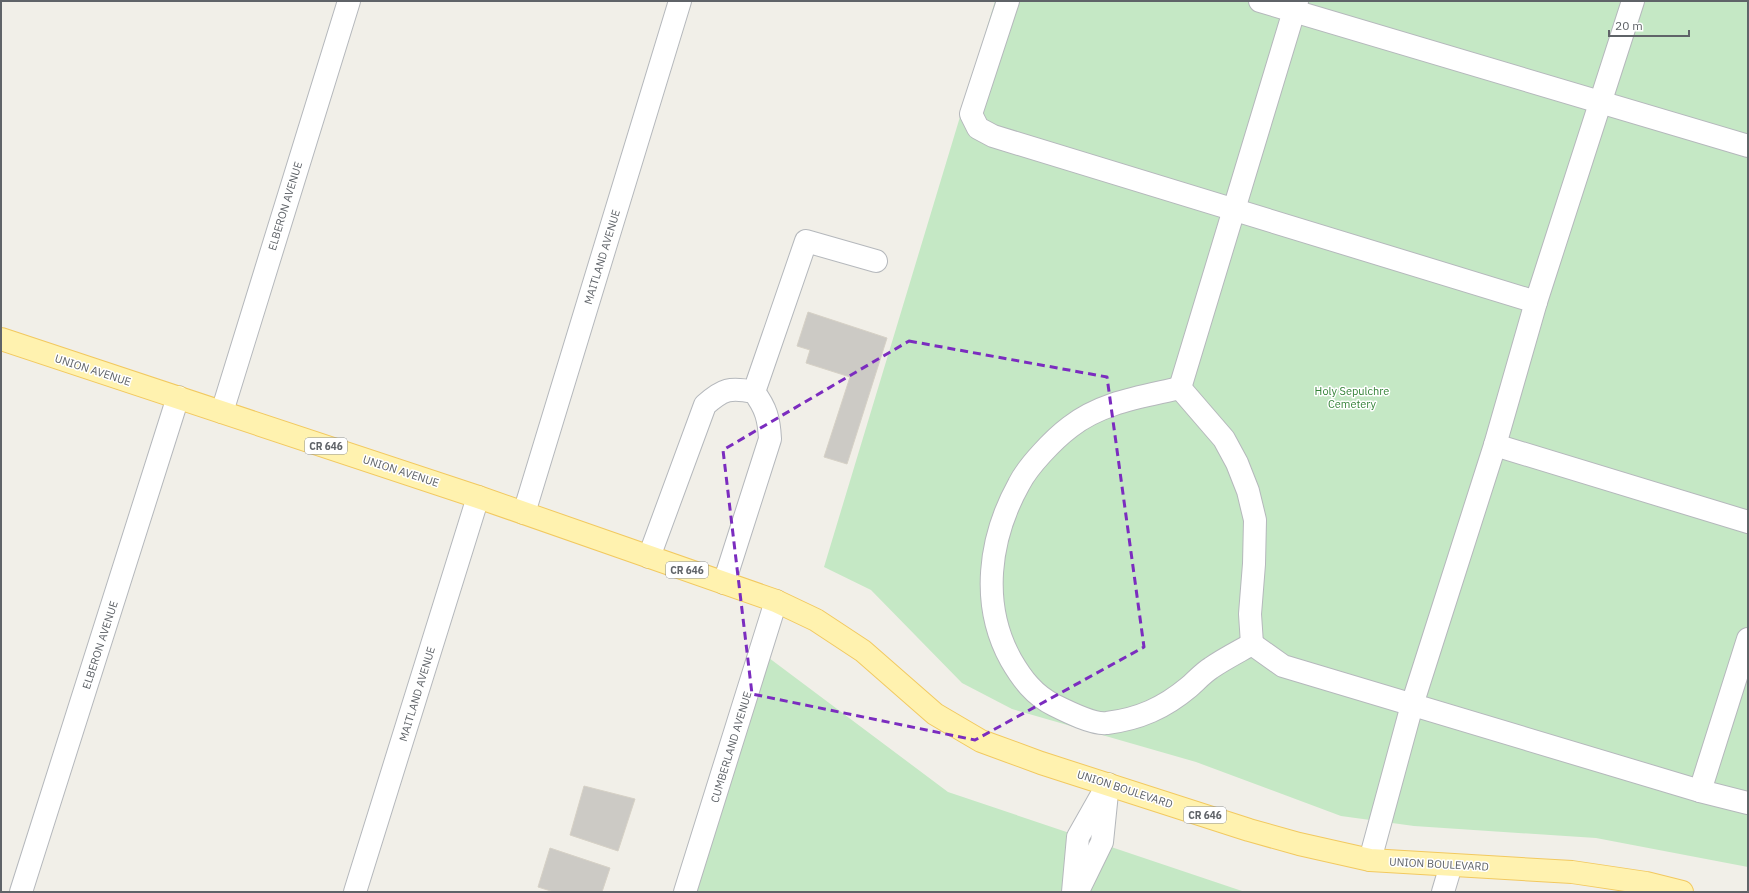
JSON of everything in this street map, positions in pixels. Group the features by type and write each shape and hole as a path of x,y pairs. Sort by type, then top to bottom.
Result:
{"main road":[{"name":"UNION AVENUE","path":"1,339 478,497 776,601"},
{"name":"UNION BOULEVARD","path":"776,601 816,620 863,651 934,714 981,741 1041,763 1256,832 1299,844 1370,860 1572,872 1646,884 1675,891"}],"street":[{"name":"ELBERON AVENUE","path":"222,412 349,1"},
{"name":"MAITLAND AVENUE","path":"524,513 680,1"},
{"path":"1008,1 971,114 978,128 993,136 1536,302"},
{"path":"1260,1 1295,6 1748,146"},
{"path":"1370,860 1412,705 1495,445 1536,302 1634,1"},
{"path":"1180,388 1295,6"},
{"path":"754,392 806,241 876,261"},
{"path":"1180,388 1132,398 1104,407 1071,426 1046,448 1019,482 999,528 991,573 994,608 1004,646 1022,679 1042,699 1071,714 1105,723 1154,711 1188,688 1210,668 1252,644"},
{"path":"1180,388 1224,439 1237,463 1248,491 1255,520 1254,564 1250,614 1252,644"},
{"path":"649,557 705,405 719,393 737,389 754,392 762,403 769,420 770,439 724,583"},
{"name":"ELBERON AVENUE","path":"21,892 178,398"},
{"path":"1495,445 1748,522"},
{"name":"MAITLAND AVENUE","path":"355,892 478,497"},
{"name":"CUMBERLAND AVENUE","path":"685,892 776,601"},
{"path":"1700,791 1748,639"},
{"path":"1252,644 1283,666 1700,791 1748,803"},
{"path":"1073,892 1078,837 1108,784"},
{"path":"1077,892 1102,842 1108,784"},
{"path":"1443,892 1451,865"}],"highlighted area":[{"path":"909,341 1107,377 1144,647 975,740 752,694 723,450"}],"green space":[{"name":"Holy Sepulchre Cemetery","path":"995,1 1748,1 1748,867 1596,838 1414,826 1341,816 1196,762 1012,709 962,683 871,590 824,567"},
{"path":"765,655 948,792 1245,892 688,892"}],"building":[{"path":"808,312 887,338 847,464 824,457 850,377 806,363 810,350 797,346"},
{"path":"584,786 635,799 618,851 570,835"},
{"path":"550,848 610,868 602,892 554,892 538,887"}]}
